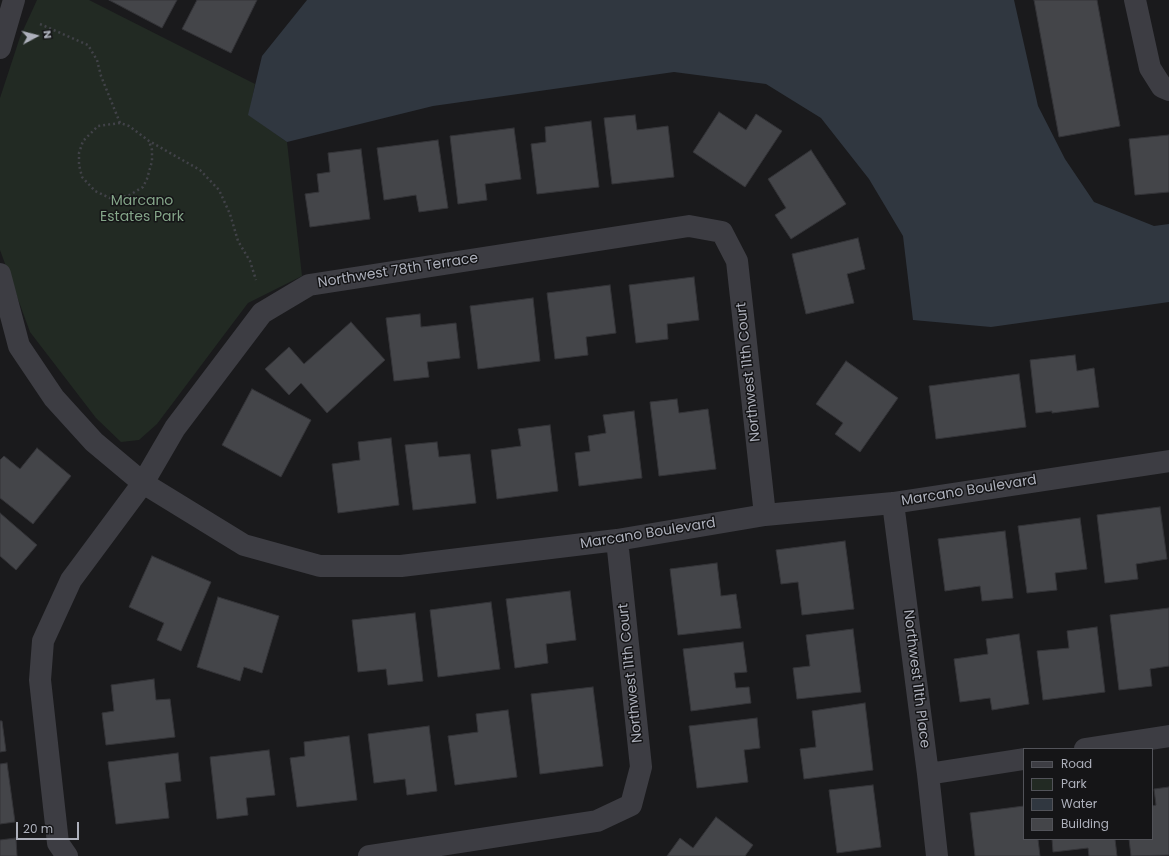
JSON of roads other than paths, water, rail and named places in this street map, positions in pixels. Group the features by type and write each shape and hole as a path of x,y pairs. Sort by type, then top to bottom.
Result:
{"street":[{"path":"1135,0 1150,68 1166,88"},
{"path":"0,48 8,6"},
{"name":"Northwest 78th Terrace","path":"67,856 58,844 41,688 43,641 71,580 144,483 175,428 262,313 309,285 689,226 722,232"},
{"name":"Northwest 11th Court","path":"722,232 737,261 765,515"},
{"name":"Marcano Boulevard","path":"0,274 19,346 54,398 94,442 144,483 244,545 320,566 401,566 617,540 765,515 893,503 1169,460"},
{"name":"Northwest 11th Place","path":"893,503 928,774 937,856"},
{"name":"Northwest 11th Court","path":"369,856 597,822 631,805 641,767 617,540"},
{"path":"1091,748 1169,736"},
{"path":"928,774 1023,759"}],"water":[{"path":"307,0 1014,0 1038,106 1065,159 1094,202 1154,226 1169,224 1169,302 991,327 913,320 903,236 869,179 821,118 766,84 674,72 433,106 287,142 248,115 262,56"}],"park label":[{"name":"Marcano Estates Park","path":"142,210"}]}
